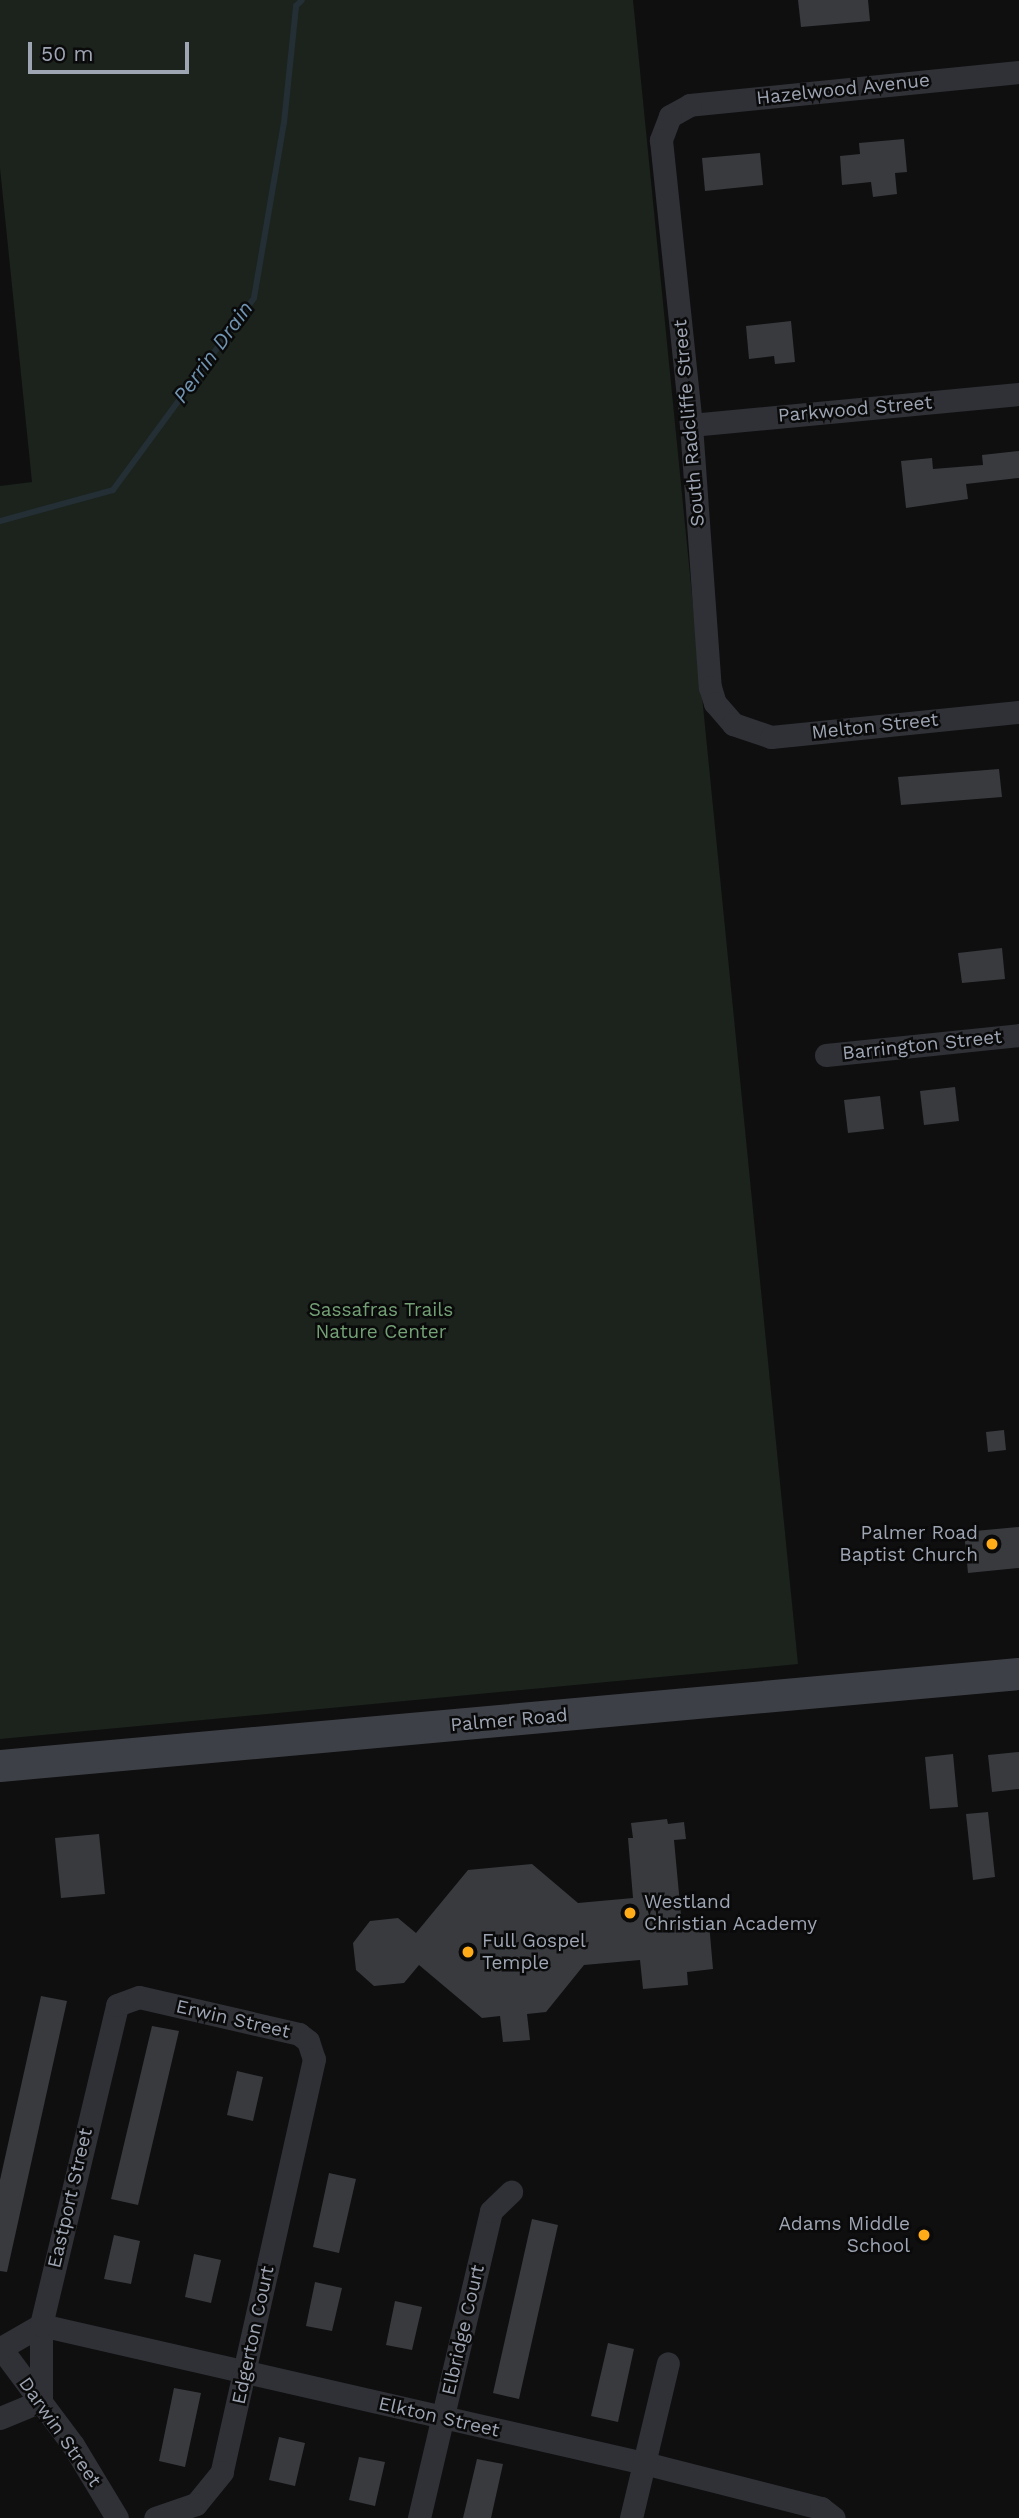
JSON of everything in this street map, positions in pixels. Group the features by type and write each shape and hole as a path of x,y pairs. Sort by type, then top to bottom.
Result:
{"street":[{"name":"Hazelwood Avenue","path":"670,116 690,105 1019,72"},
{"name":"South Radcliffe Street","path":"670,116 661,140 691,425 710,687 715,703 733,724"},
{"name":"Parkwood Street","path":"691,425 1019,394"},
{"name":"Melton Street","path":"733,724 771,737 1019,712"},
{"name":"Barrington Street","path":"826,1055 1019,1035"},
{"name":"Palmer Road","path":"0,1766 1019,1674"},
{"name":"Erwin Street","path":"123,2001 139,1997 299,2034 308,2041 314,2059 301,2115"},
{"name":"Eastport Street","path":"40,2401 41,2325 113,2014 123,2001"},
{"name":"Edgerton Court","path":"155,2518 196,2504 222,2472 301,2115"},
{"name":"Elbridge Court","path":"419,2518 491,2211 510,2192"},
{"path":"0,2348 41,2325"},
{"name":"Elkton Street","path":"41,2325 644,2463 821,2508 834,2518"},
{"name":"Darwin Street","path":"0,2348 74,2445 117,2518"},
{"path":"631,2518 668,2363"},
{"path":"0,2418 40,2401"}],"green space":[{"name":"Sassafras Trails Nature Center","path":"0,0 633,0 798,1664 0,1739 0,486 32,482 0,168"}],"building":[{"path":"798,0 868,0 870,21 801,27"},
{"path":"904,139 907,172 895,173 897,194 873,197 871,182 842,185 840,156 860,154 859,143"},
{"path":"760,153 763,185 705,191 702,158"},
{"path":"791,321 795,362 775,364 774,356 749,359 746,326"},
{"path":"1019,451 1019,478 966,484 968,499 906,508 901,461 932,458 933,469 983,465 982,455"},
{"path":"999,769 1002,797 901,805 898,777"},
{"path":"1002,948 1005,979 962,983 958,953"},
{"path":"955,1087 959,1121 924,1125 920,1091"},
{"path":"880,1096 884,1129 848,1133 844,1100"},
{"path":"1004,1430 1006,1450 988,1452 986,1432"},
{"name":"Palmer Road Baptist Church","path":"1019,1527 1019,1568 968,1573 964,1532"},
{"path":"1019,1752 1019,1789 992,1792 988,1755"},
{"path":"953,1754 958,1807 930,1809 925,1757"},
{"path":"988,1812 995,1877 973,1880 966,1814"},
{"name":"Full Gospel Temple","path":"667,1819 668,1824 684,1822 686,1839 674,1840 682,1926 709,1923 713,1969 687,1972 688,1985 643,1989 640,1960 584,1965 546,2012 527,2014 530,2040 503,2042 500,2016 482,2018 419,1965 404,1983 374,1986 356,1970 353,1943 370,1921 398,1918 416,1933 468,1870 532,1864 578,1903 633,1898 628,1838 633,1838 631,1823"},
{"path":"99,1834 105,1894 61,1898 55,1838"},
{"path":"41,1996 67,2001 7,2272 0,2271 0,2180"},
{"path":"152,2026 179,2031 138,2205 111,2199"},
{"path":"237,2071 263,2077 253,2121 227,2115"},
{"path":"329,2173 356,2179 339,2253 313,2247"},
{"path":"532,2219 558,2225 519,2399 493,2393"},
{"path":"114,2235 140,2241 131,2284 104,2279"},
{"path":"194,2254 221,2260 211,2303 185,2297"},
{"path":"315,2282 342,2288 332,2331 306,2326"},
{"path":"395,2301 422,2307 412,2350 386,2345"},
{"path":"608,2343 634,2349 618,2422 591,2416"},
{"path":"174,2388 201,2393 185,2467 159,2461"},
{"path":"279,2437 305,2443 295,2486 269,2480"},
{"path":"359,2457 385,2462 375,2506 349,2500"},
{"path":"477,2459 503,2464 491,2518 463,2518"}],"waterway":[{"name":"Perrin Drain","path":"0,521 113,490 254,298 284,123 296,6 302,0"}],"place":[{"name":"Palmer Road Baptist Church","path":"992,1544"},
{"name":"Westland Christian Academy","path":"630,1913"},
{"name":"Full Gospel Temple","path":"468,1952"},
{"name":"Adams Middle School","path":"924,2235"}]}
